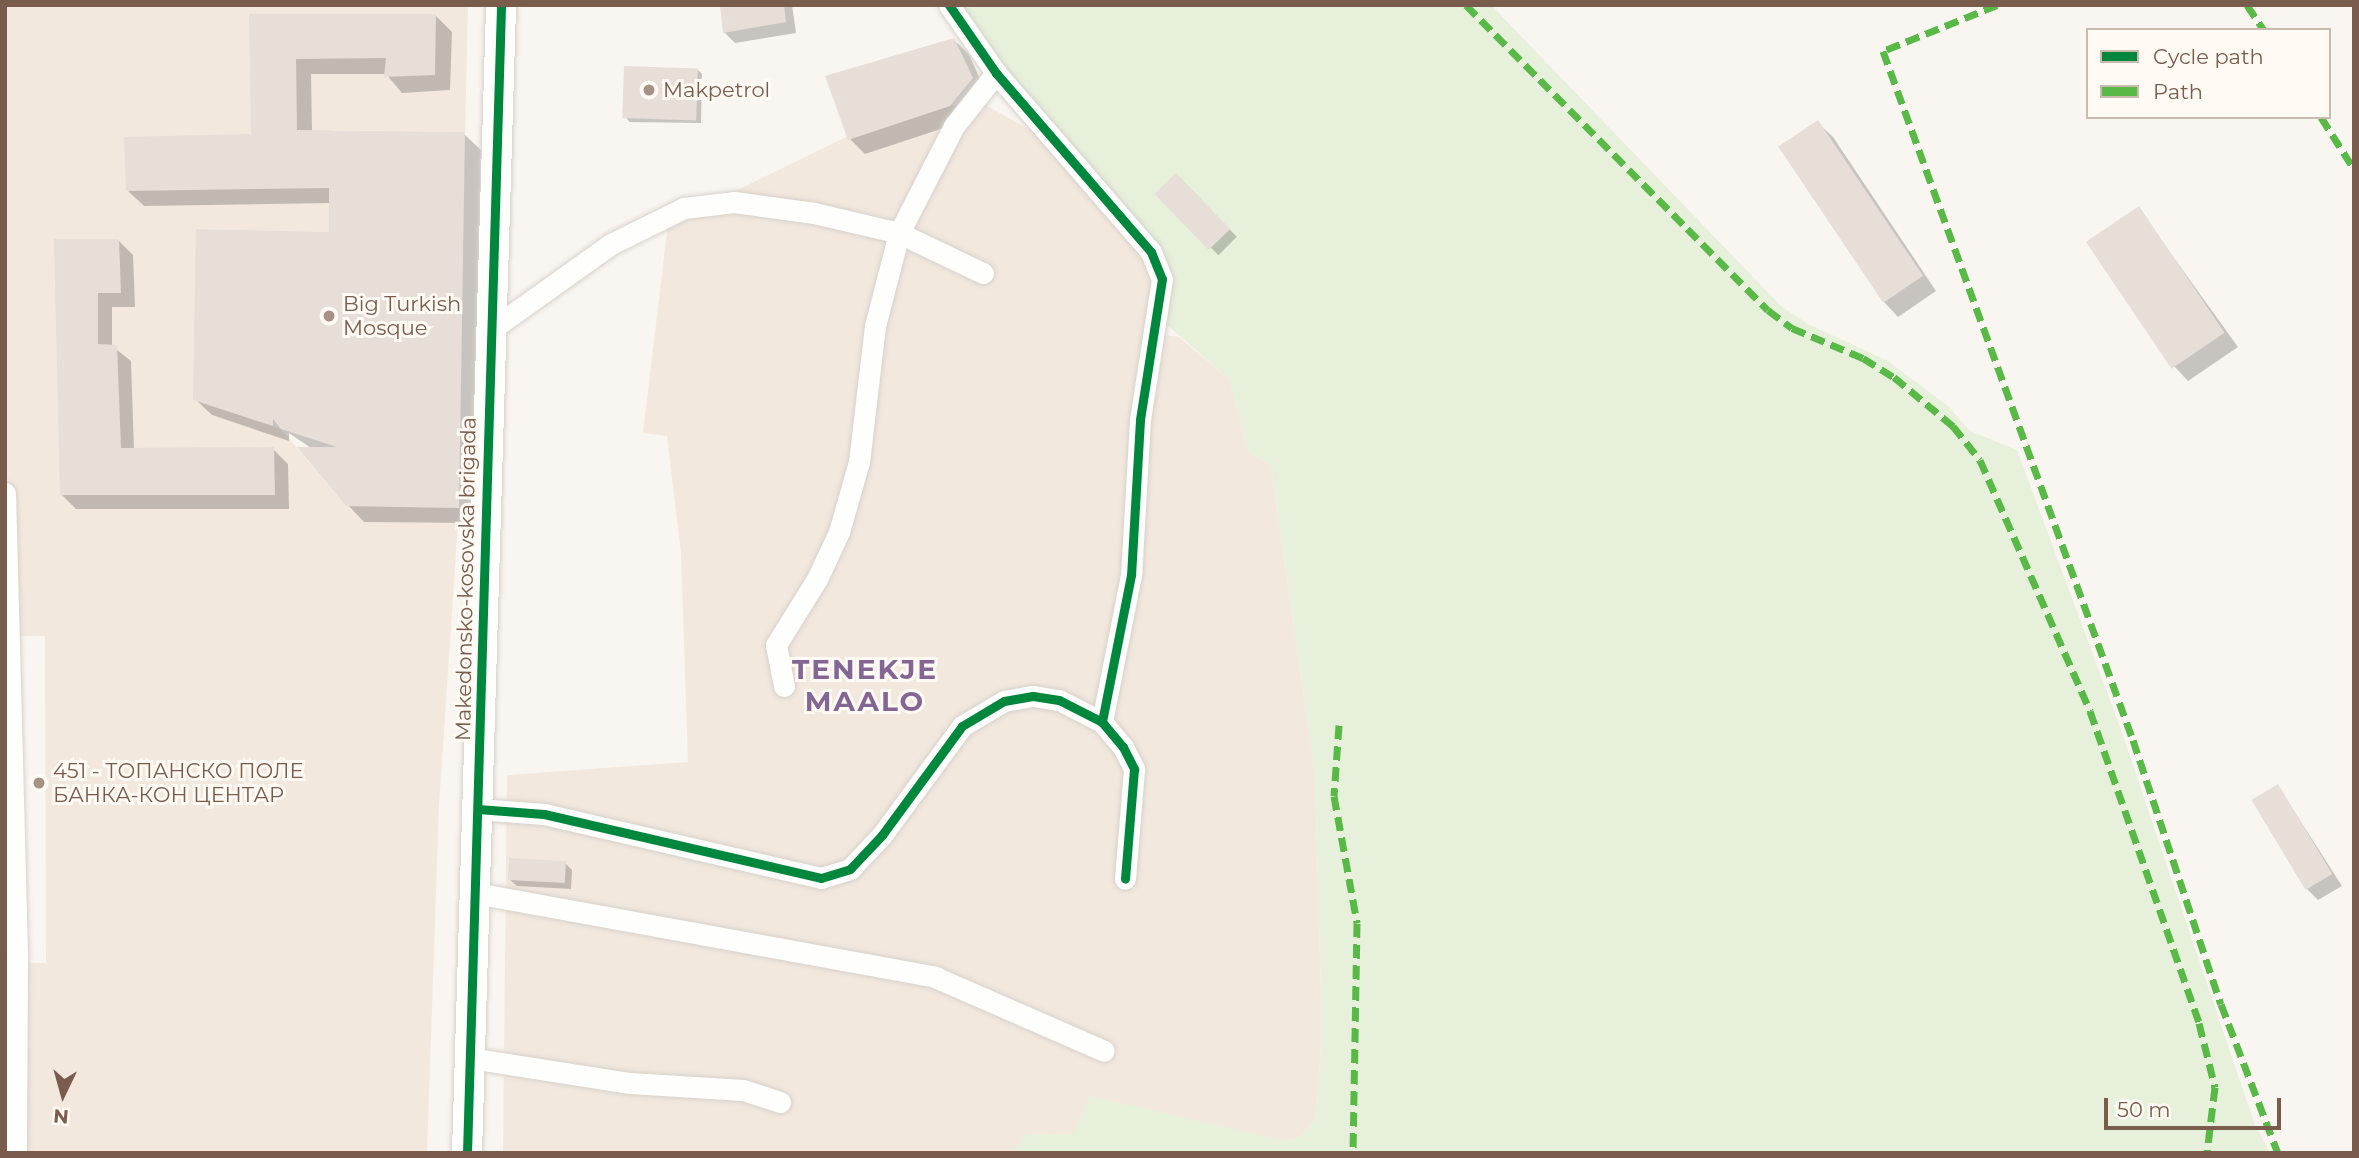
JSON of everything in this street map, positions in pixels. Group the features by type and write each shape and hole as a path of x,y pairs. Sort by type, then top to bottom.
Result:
{"street":[{"name":"Makedonsko-kosovska brigada","path":"467,1153 500,5"},
{"path":"949,5 996,73 1151,252 1162,279 1140,420 1131,575 1102,722"},
{"path":"784,686 776,645 817,579 839,532 859,462 875,326 900,233 954,126 996,73"},
{"path":"489,331 611,244 684,208 734,202 814,213 900,233 983,273"},
{"path":"5,493 16,1153"},
{"path":"478,809 544,814 821,878 850,869 882,835 962,726 1004,701 1032,696 1059,700 1102,722 1134,769 1125,879"},
{"path":"475,893 935,977 1104,1051"},
{"path":"470,1058 630,1083 743,1090 780,1102"}],"shaded area":[{"path":"5,5 468,5 465,132 331,130 329,232 197,229 194,400 281,429 346,506 459,508 439,805 427,1153 5,1153 5,963 46,963 45,636 5,636"},
{"path":"982,103 1035,133 1128,232 1155,285 1151,333 1179,337 1230,380 1248,451 1271,465 1315,772 1322,1033 1316,1119 1300,1137 1285,1141 1243,1132 1026,1135 1013,1153 503,1153 507,775 688,762 681,553 667,436 643,433 668,224 854,133 935,107"}],"green space":[{"path":"949,5 1491,5 1782,307 1808,324 1888,361 1948,406 1970,431 2017,450 2121,730 2255,1125 2270,1153 1013,1153 1025,1135 1073,1134 1090,1096 1285,1141 1300,1137 1316,1119 1322,1033 1315,772 1271,465 1248,451 1230,380 1158,317 1162,279"}],"building":[{"path":"720,5 784,5 786,22 723,33"},
{"name":"Big Turkish Mosque","path":"249,14 436,14 435,75 384,77 386,58 296,59 297,130 465,132 459,508 346,506 297,447 337,447 281,429 273,419 273,426 193,400 196,229 329,232 329,188 126,191 124,137 251,134"},
{"path":"954,38 973,78 950,106 848,140 825,76"},
{"path":"624,66 698,69 696,121 622,118"},
{"path":"1818,120 1923,276 1883,303 1778,147"},
{"path":"1176,173 1230,229 1209,250 1154,194"},
{"path":"2139,206 2225,333 2171,369 2086,242"},
{"path":"54,239 119,239 121,293 98,293 98,344 117,345 121,448 274,447 275,495 60,495"},
{"path":"2278,784 2332,874 2306,890 2251,800"},
{"path":"509,858 566,861 565,883 508,880"}],"marked path":[{"path":"1466,5 1768,310 1792,328 1863,358 1894,377 1953,426 1980,460 2090,711 2199,1023 2215,1087 2207,1153"},
{"path":"1997,5 1883,51 2133,740 2221,1004 2278,1153"},
{"path":"2247,5 2263,28"},
{"path":"2322,119 2354,169"},
{"path":"1339,725 1334,796 1357,923 1353,1153"}],"cycle path":[{"path":"467,1153 501,5"},
{"path":"949,5 996,73 1151,252 1162,279 1140,420 1131,575 1102,722"},
{"path":"478,809 544,814 821,878 850,869 882,835 962,726 1004,701 1033,696 1059,700 1102,722 1123,747 1134,769 1125,879"}],"place":[{"name":"Makpetrol","path":"649,90"},
{"name":"Big Turkish Mosque","path":"329,316"},
{"name":"451 - ТОПАНСКО ПОЛЕ БАНКА-КОН ЦЕНТАР","path":"39,783"}],"district":[{"name":"TENEKJE MAALO","path":"865,685"}]}
